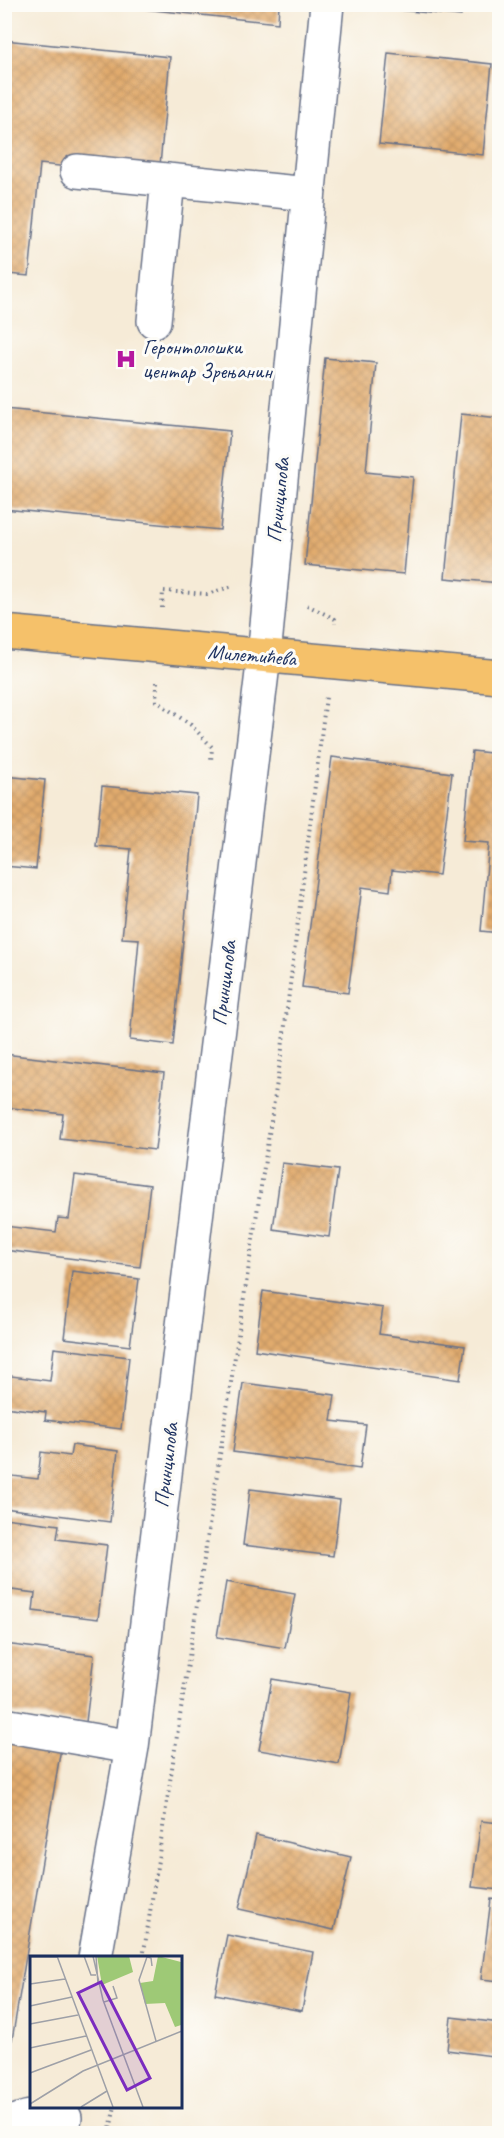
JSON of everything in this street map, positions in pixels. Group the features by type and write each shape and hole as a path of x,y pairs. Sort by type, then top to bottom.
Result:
{"main road":[{"name":"Милетићева","path":"4,632 500,677"}],"street":[{"name":"Принципова","path":"95,1956 125,1798 132,1747 264,656 327,4"},
{"path":"77,171 308,194"},
{"path":"154,321 168,180"},
{"path":"4,1725 132,1747"},
{"path":"5,2133 9,2126 28,2116 65,2119"}],"path":[{"path":"159,647 156,701 191,725 212,747 210,765"},
{"path":"109,2133 115,2108"}],"building":[{"path":"117,4 279,4 278,23 116,6"},
{"path":"378,4 462,4 461,16 377,8"},
{"path":"4,40 170,57 159,176 40,164 29,276 8,274 6,297 4,297"},
{"path":"388,53 492,64 483,155 379,144"},
{"path":"325,358 376,363 366,472 413,477 404,574 305,565"},
{"path":"4,409 230,431 220,530 4,509"},
{"path":"461,414 500,418 500,583 445,578"},
{"path":"472,751 500,754 500,933 481,931 489,843 463,841"},
{"path":"332,757 452,773 439,875 392,870 390,891 362,887 348,993 302,987"},
{"path":"4,776 45,780 36,869 4,866"},
{"path":"102,786 197,795 173,1045 130,1040 139,939 122,938 131,849 96,846"},
{"path":"4,1054 164,1073 155,1150 60,1139 63,1114 4,1107"},
{"path":"282,1163 338,1170 329,1237 273,1229"},
{"path":"75,1175 150,1185 140,1267 4,1250 4,1226 56,1232 58,1218 69,1219"},
{"path":"72,1271 139,1279 130,1346 64,1338"},
{"path":"263,1291 383,1308 379,1334 465,1346 460,1380 255,1350"},
{"path":"54,1348 129,1357 121,1429 45,1420 46,1412 4,1407 4,1375 50,1381"},
{"path":"243,1383 335,1395 331,1421 366,1425 360,1469 233,1452"},
{"path":"72,1445 118,1451 110,1522 4,1508 4,1475 38,1479 41,1452 70,1456"},
{"path":"250,1489 340,1500 333,1556 243,1545"},
{"path":"4,1518 59,1525 57,1539 107,1545 98,1619 33,1611 35,1593 4,1589"},
{"path":"226,1582 295,1594 285,1648 217,1637"},
{"path":"4,1644 94,1655 86,1722 4,1712"},
{"path":"272,1679 351,1692 339,1764 259,1750"},
{"path":"4,1738 61,1748 12,2040 4,2039"},
{"path":"481,1821 500,1823 500,1890 472,1887"},
{"path":"256,1835 351,1857 334,1930 239,1909"},
{"path":"491,1899 500,1900 500,1981 481,1979"},
{"path":"227,1935 313,1952 302,2011 215,1994"},
{"path":"451,2017 500,2023 500,2057 447,2050"}],"place":[{"name":"Геронтолошки центар Зрењанин","path":"126,359"}]}
